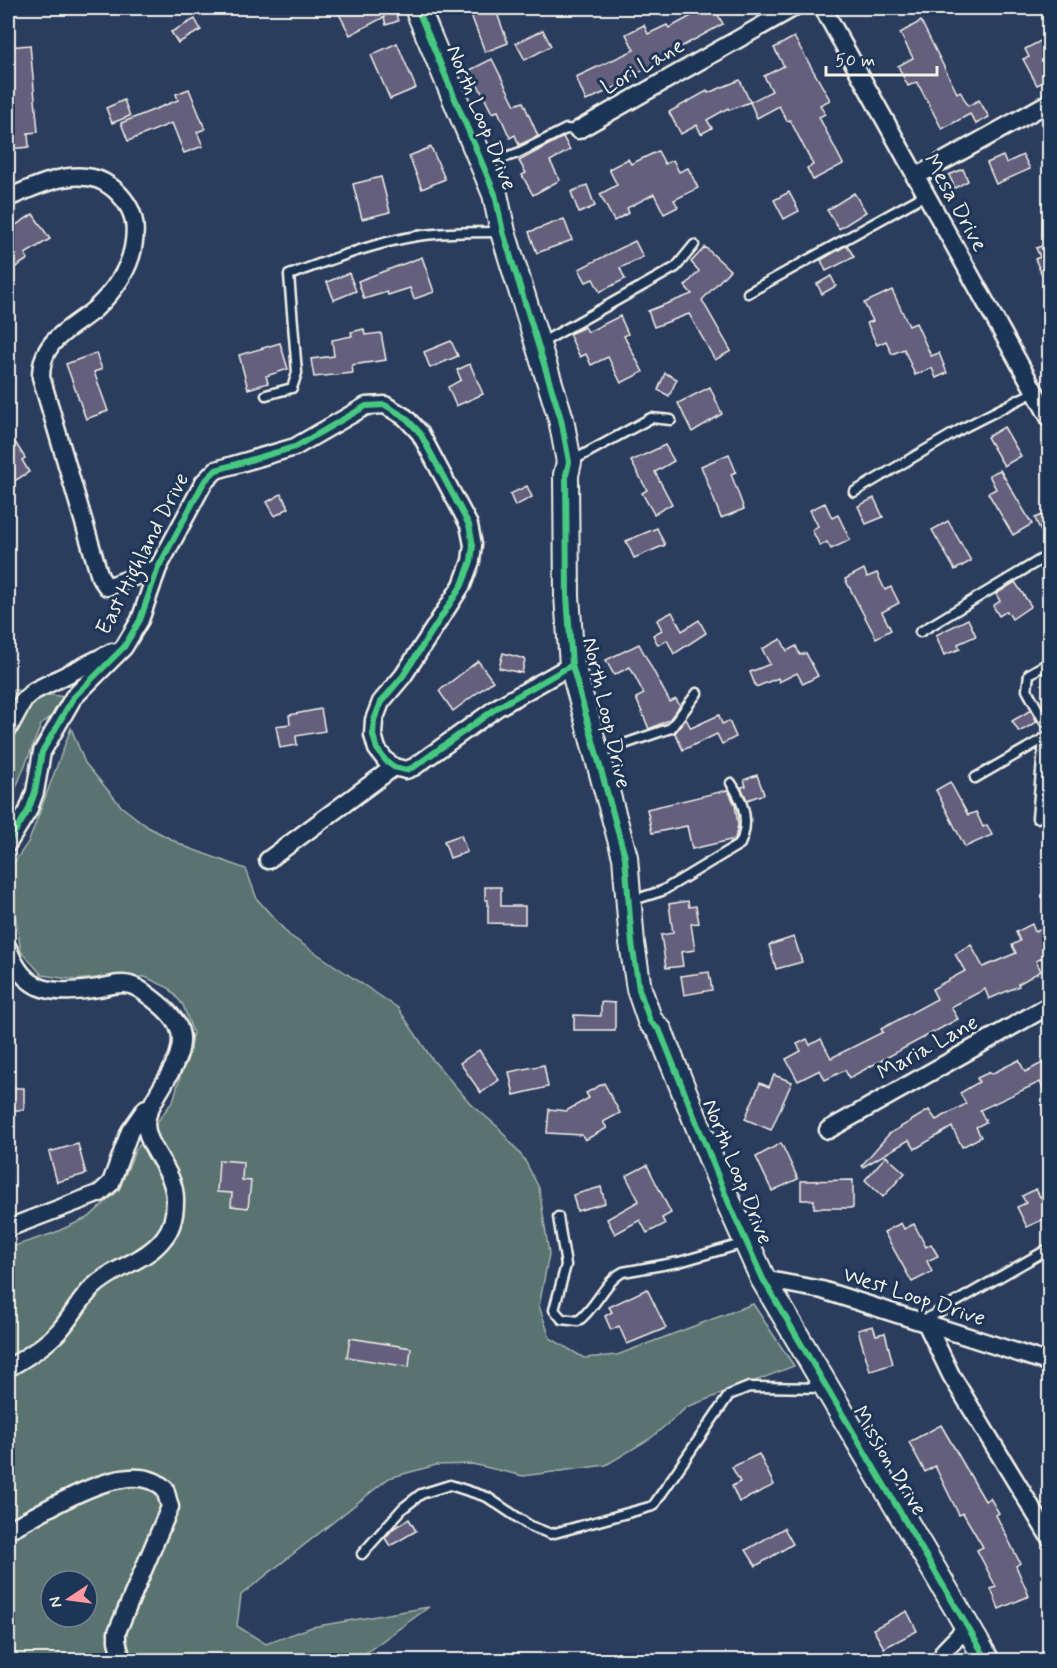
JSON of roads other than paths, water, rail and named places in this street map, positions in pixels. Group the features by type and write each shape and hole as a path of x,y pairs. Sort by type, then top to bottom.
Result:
{"street":[{"name":"North Loop Drive","path":"417,8 495,194 503,232 561,419 569,462 566,475 566,569 572,665 625,857 632,943 645,1009 650,1021 660,1031 746,1243 763,1279"},
{"name":"Lori Lane","path":"578,130 793,8"},
{"name":"Mesa Drive","path":"823,8 1050,419"},
{"path":"915,177 1050,102"},
{"path":"8,198 55,180 74,175 83,176 104,182 115,190 132,213 135,239 132,255 121,280 93,310 56,337 48,347 41,366 40,377 100,577 107,587 158,568"},
{"name":"East Highland Drive","path":"8,843 28,811 35,792 42,752 73,698 124,647 140,620 158,568 204,482 216,470 295,447 366,406 385,405 405,417 420,433 469,525 473,553 462,585 403,676 376,710 373,735 377,749 394,767"},
{"path":"8,729 24,700 34,691 124,647"},
{"path":"267,860 394,767 406,770 424,762 498,707 572,665"},
{"path":"8,948 23,978 44,988 77,991 129,984 138,988 160,1005 178,1026 181,1036 174,1064 149,1110 146,1130 148,1140 165,1164 174,1186 175,1200 169,1232 155,1248 105,1277 92,1288 58,1332 25,1358 8,1368"},
{"name":"Maria Lane","path":"828,1130 1050,1005"},
{"path":"8,1228 84,1201 100,1193 111,1183 130,1131 163,1086"},
{"name":"West Loop Drive","path":"763,1279 822,1290 1050,1363"},
{"name":"Mission Drive","path":"763,1279 987,1660"},
{"path":"924,1324 951,1375 1050,1538"},
{"path":"8,1530 90,1489 115,1480 127,1477 150,1479 165,1489 170,1507 117,1632 122,1660"},
{"path":"944,1660 944,1651 967,1627"}],"lane":[{"path":"483,165 518,153 566,129 578,130"},
{"path":"748,293 925,195"},
{"path":"266,395 292,388 297,373 289,275 344,255 414,237 455,232 503,232"},
{"path":"538,345 676,267 694,245"},
{"path":"854,492 963,428 1034,392"},
{"path":"569,462 651,418 670,420"},
{"path":"920,632 1050,554"},
{"path":"1050,662 1029,674 1026,690 1044,721 1050,718"},
{"path":"595,754 671,728 697,693"},
{"path":"975,778 1047,736"},
{"path":"1037,818 1047,736"},
{"path":"630,902 662,891 740,844 747,831 744,810 741,797 731,783"},
{"path":"558,1216 566,1265 554,1310 562,1319 578,1321 591,1312 615,1276 623,1272 679,1262 746,1243"},
{"path":"924,1324 1050,1248"},
{"path":"362,1554 403,1508 421,1494 450,1485 487,1497 530,1526 550,1533 653,1506 729,1395 749,1387 825,1388"}]}
